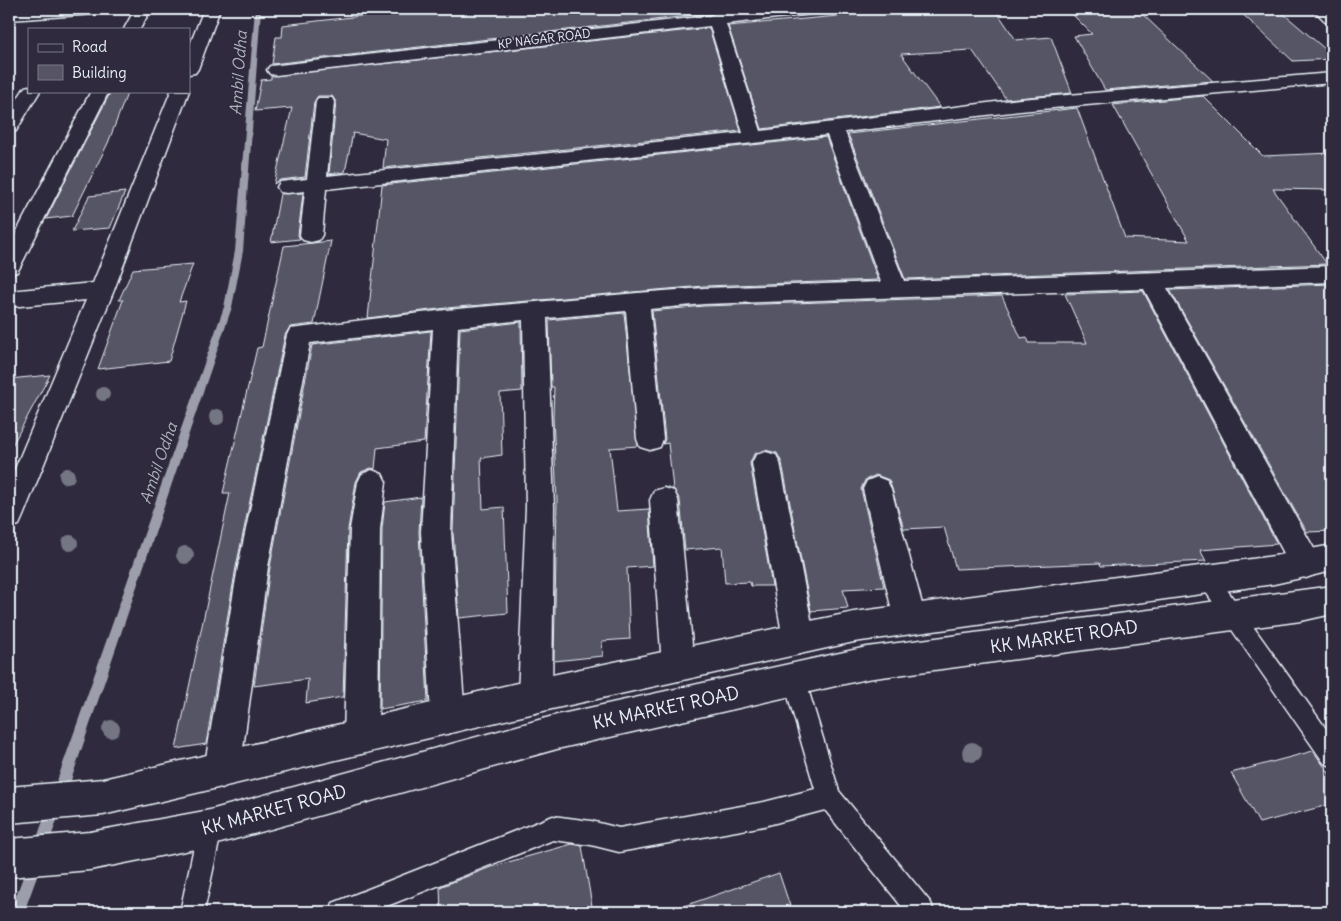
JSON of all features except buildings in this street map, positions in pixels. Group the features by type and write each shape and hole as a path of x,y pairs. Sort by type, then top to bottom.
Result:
{"main road":[{"path":"11,14 86,9"},
{"path":"71,28 86,9"},
{"path":"133,28 143,9"},
{"path":"190,65 212,9"},
{"name":"KP NAGAR ROAD","path":"276,70 716,18 812,9"},
{"path":"1321,9 1332,19"},
{"path":"716,18 754,138"},
{"path":"288,187 754,138 1020,105 1332,78"},
{"path":"9,127 30,92"},
{"path":"9,267 99,92"},
{"path":"9,516 102,290 180,92"},
{"path":"311,235 325,102"},
{"path":"834,129 895,288"},
{"path":"222,770 253,567 299,335 535,310 704,296 1332,274"},
{"path":"9,804 103,797 535,696 854,627 1208,579 1319,561 1151,280"},
{"path":"9,299 102,290"},
{"path":"637,301 650,438"},
{"path":"535,310 540,507 535,696"},
{"path":"446,319 436,532 448,717"},
{"path":"766,463 800,639"},
{"path":"361,737 365,529 372,482"},
{"path":"877,490 910,619"},
{"path":"664,500 678,665"},
{"name":"KK MARKET ROAD","path":"9,858 90,851 210,828 557,732 866,663 1332,600"}],"lane":[{"path":"1208,579 1332,755"},
{"path":"794,679 829,797 922,912"},
{"path":"342,912 553,828 591,833 619,840 764,814 829,797"},
{"path":"192,912 210,828"}],"waterway":[{"name":"Ambil Odha","path":"59,795 228,307 239,251 258,9"},
{"name":"Ambil Odha","path":"40,849 54,809"},
{"name":"Ambil Odha","path":"17,912 35,863"}]}
